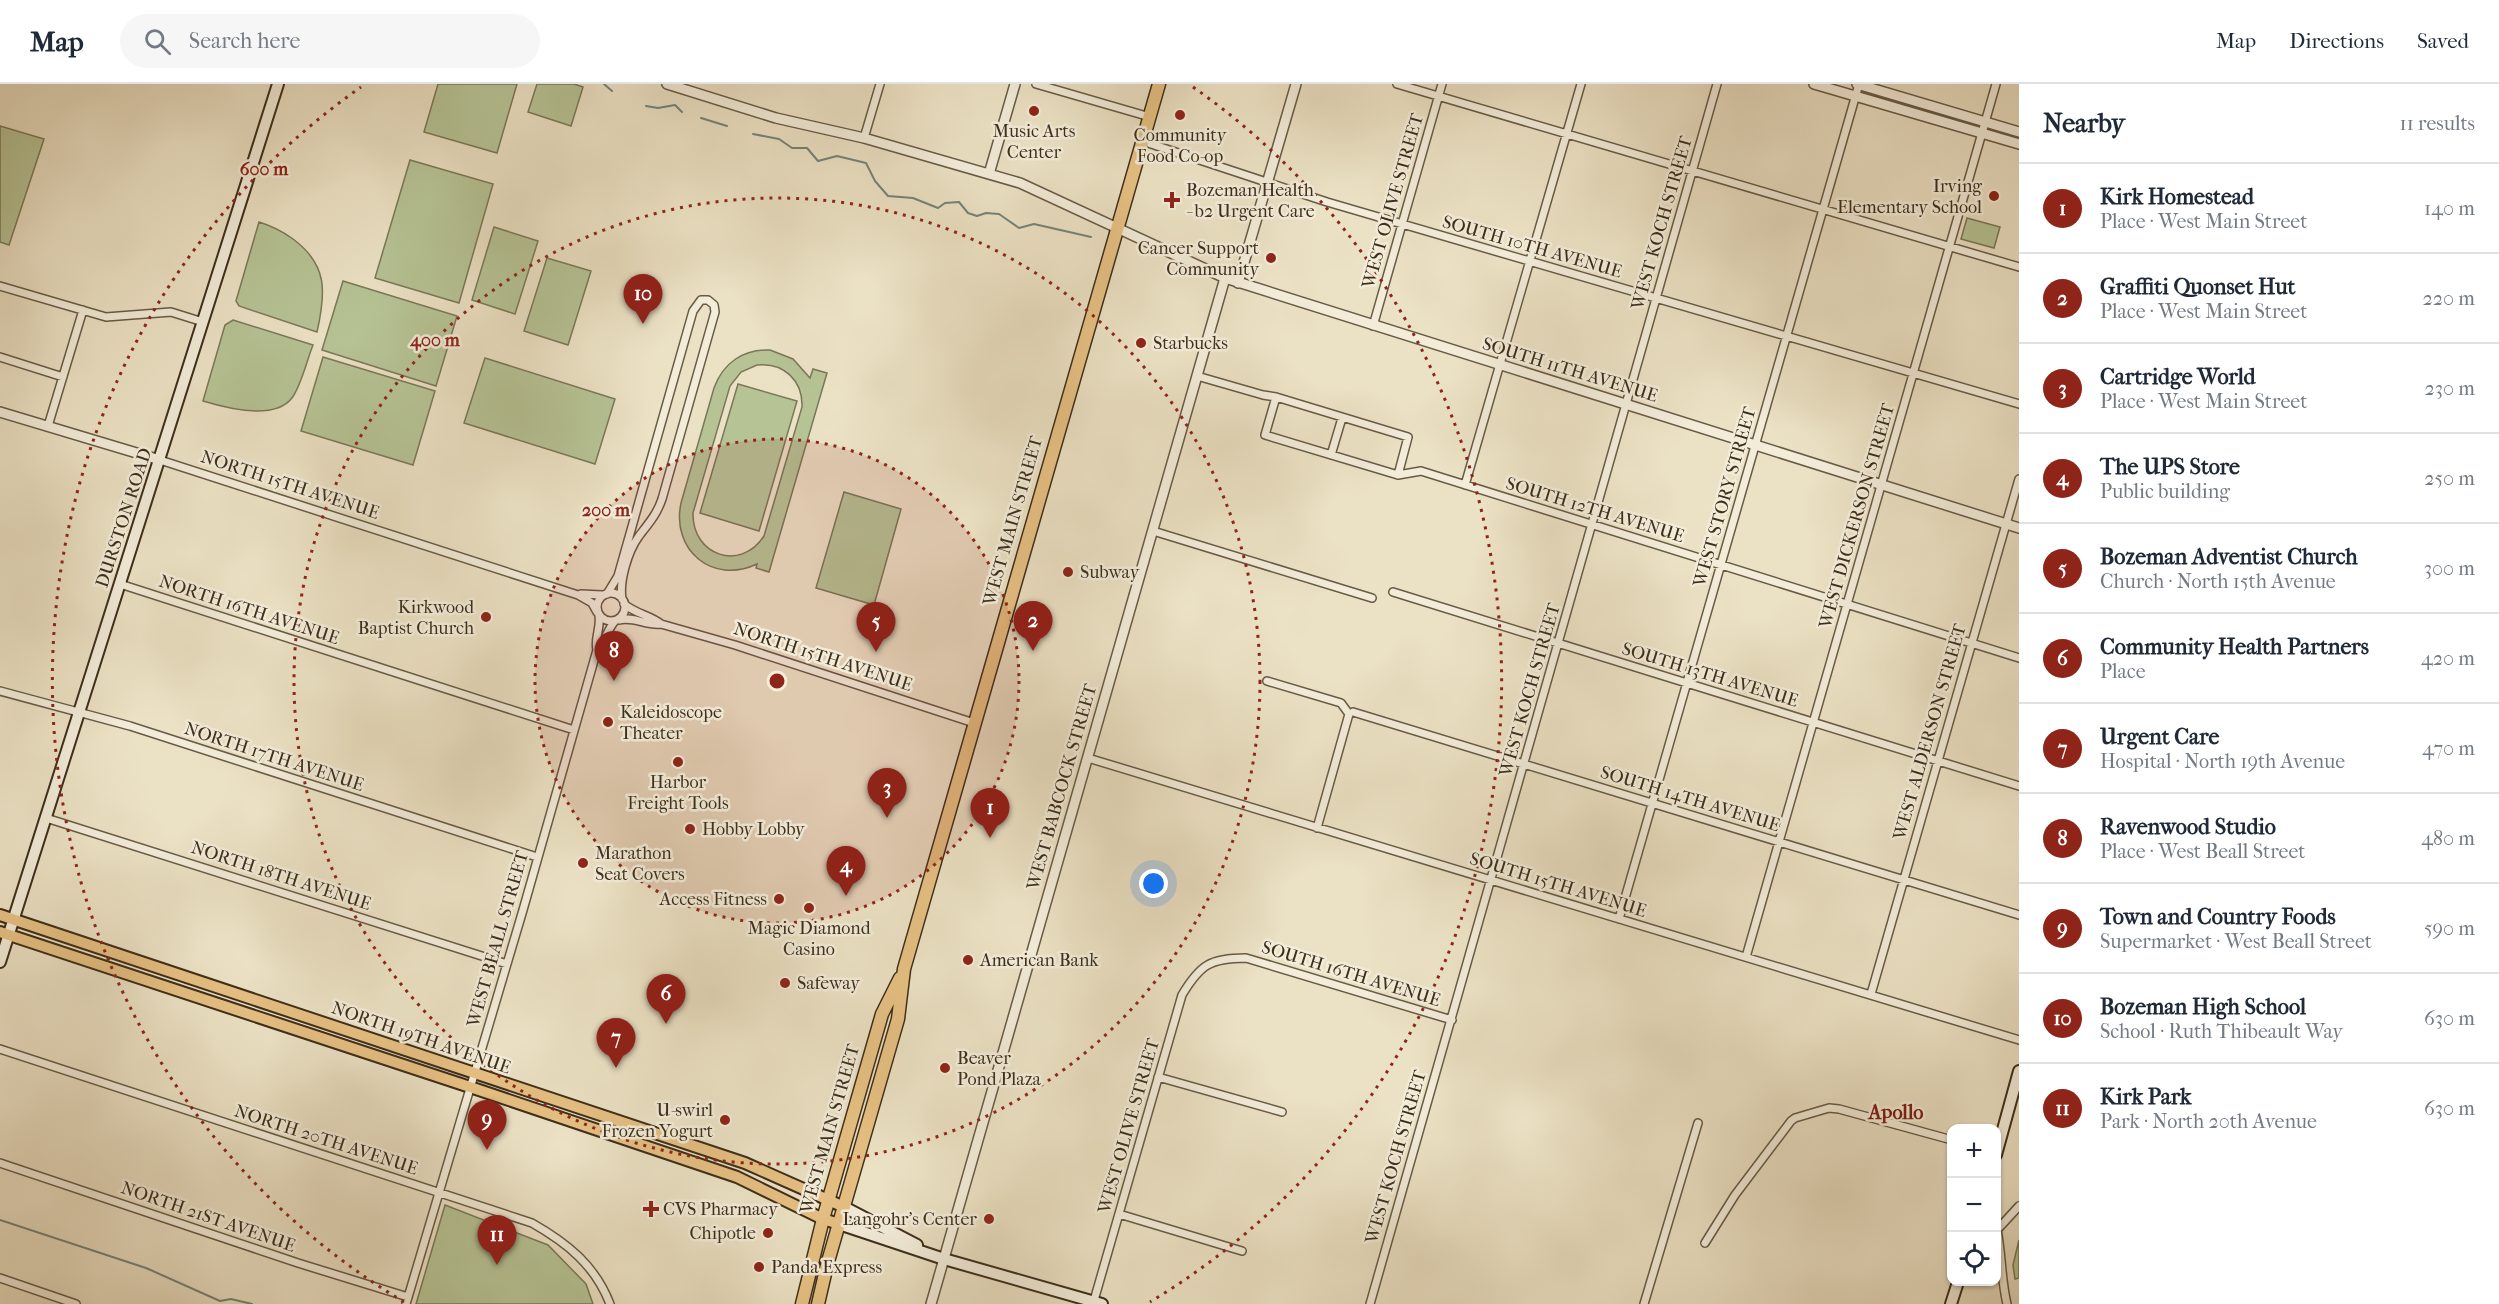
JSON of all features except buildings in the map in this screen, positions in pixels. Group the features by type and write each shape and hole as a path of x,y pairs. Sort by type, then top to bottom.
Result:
{"highway":[{"name":"WEST MAIN STREET","path":"818,1304 838,1224 898,1019 904,969 1159,84"},
{"name":"WEST MAIN STREET","path":"802,1304 828,1200 882,1014 904,969"}],"main road":[{"name":"DURSTON ROAD","path":"0,962 4,934 13,918 46,818 278,84"},
{"name":"NORTH 19TH AVENUE","path":"0,915 745,1163 844,1207"},
{"name":"NORTH 19TH AVENUE","path":"4,934 737,1177 838,1224"},
{"path":"2001,1137 2019,1071"},
{"path":"844,1207 944,1259"},
{"path":"838,1224 944,1259 1096,1303"},
{"path":"1952,1304 1957,1286"}],"street":[{"name":"SOUTH 11TH AVENUE","path":"668,84 776,118 864,138 989,174 1041,192 1225,278 1373,327 2019,528"},
{"path":"864,138 880,84"},
{"path":"989,174 1015,84"},
{"path":"1036,84 1150,117"},
{"path":"1238,282 1296,84"},
{"path":"1397,84 2019,267"},
{"name":"WEST OLIVE STREET","path":"1373,327 1442,84"},
{"path":"1465,485 1581,84"},
{"name":"WEST KOCH STREET","path":"1370,1304 1717,84"},
{"path":"1814,84 2019,144"},
{"path":"1858,84 2019,132"},
{"name":"WEST STORY STREET","path":"1619,919 1858,84"},
{"name":"WEST DICKERSON STREET","path":"1746,957 1995,84"},
{"name":"SOUTH 10TH AVENUE","path":"1142,141 1402,224 2019,404"},
{"name":"WEST BABCOCK STREET","path":"931,1304 1225,278"},
{"path":"0,286 106,317 171,312 203,322"},
{"path":"701,300 708,300 714,305 715,312 662,499 656,514 633,546 622,584 623,602 623,614 616,621 607,621 598,614 597,603 618,576 693,311 701,300"},
{"path":"48,426 83,310"},
{"path":"0,357 63,377"},
{"path":"1197,376 1408,437 1398,475"},
{"name":"SOUTH 12TH AVENUE","path":"1276,397 1265,435 1398,475 1421,471 2019,658"},
{"name":"NORTH 15TH AVENUE","path":"0,412 160,460 569,592 592,603 598,614"},
{"path":"1331,456 1342,417"},
{"name":"WEST ALDERSON STREET","path":"1871,994 2019,479"},
{"path":"1153,531 1372,598"},
{"name":"NORTH 16TH AVENUE","path":"120,584 574,730"},
{"name":"NORTH 15TH AVENUE","path":"569,592 604,595"},
{"name":"SOUTH 13TH AVENUE","path":"1393,592 2019,786"},
{"path":"604,595 615,594 623,602"},
{"name":"NORTH 15TH AVENUE","path":"623,602 637,613 656,619 661,624"},
{"name":"WEST BEALL STREET","path":"407,1300 597,650 600,627 598,614"},
{"name":"NORTH 15TH AVENUE","path":"616,621 628,618 653,625 661,624 735,645 974,723"},
{"name":"WEST BEALL STREET","path":"597,650 602,646 608,630 616,621"},
{"path":"1267,681 1341,704 1348,714 1317,828"},
{"name":"NORTH 17TH AVENUE","path":"0,691 80,711 537,857"},
{"name":"SOUTH 14TH AVENUE","path":"1353,712 2019,915"},
{"name":"SOUTH 15TH AVENUE","path":"1088,758 2019,1040"},
{"name":"NORTH 18TH AVENUE","path":"46,818 507,964"},
{"name":"SOUTH 16TH AVENUE","path":"1208,964 1222,958 1248,959 1452,1020"},
{"name":"WEST OLIVE STREET","path":"1096,1303 1182,995 1193,976 1208,964"},
{"name":"NORTH 20TH AVENUE","path":"0,1049 532,1223 558,1238 592,1269 610,1304"},
{"path":"1158,1077 1282,1112"},
{"path":"1705,1243 1776,1138 1795,1118 1829,1108 1846,1110 1947,1139"},
{"path":"1644,1304 1698,1123"},
{"name":"NORTH 21ST AVENUE","path":"0,1163 407,1300"},
{"path":"2001,1226 2019,1206"},
{"path":"1119,1214 1242,1251"},
{"path":"1997,1232 2002,1282 2007,1304"},
{"path":"0,1278 76,1304"}],"green space":[{"path":"438,84 517,84 497,153 424,132"},
{"path":"537,84 574,84 583,87 571,126 528,112"},
{"path":"0,126 44,139 9,245 0,242"},
{"path":"410,160 493,184 459,303 375,278"},
{"path":"1967,218 2000,227 1994,248 1961,239"},
{"path":"259,222 293,239 313,259 322,280 323,292 317,332 239,306 236,301"},
{"path":"494,227 538,241 515,314 472,300"},
{"path":"547,258 591,271 568,345 524,331"},
{"path":"343,281 457,316 436,386 322,350"},
{"path":"233,320 313,345 298,387 292,398 284,405 274,409 249,411 203,401 225,325"},
{"path":"760,350 770,350 793,359 810,378 813,369 827,373 769,572 756,568 757,564 725,570 698,559 689,548 682,535 681,503 718,379 735,359","holes":["757,365 767,365 790,375 799,389 802,407 764,536 754,547 743,554 731,556 720,554 709,549 700,540 695,528 693,513 730,386 741,372"]},
{"path":"323,357 435,391 413,465 301,431"},
{"path":"485,358 615,399 595,464 464,423"},
{"path":"738,384 797,401 759,531 700,513"},
{"path":"844,492 901,509 874,605 816,588"},
{"path":"445,1205 548,1245 586,1284 593,1304 416,1304"},
{"path":"2019,1240 2019,1278 2015,1279 2013,1265"}],"waterway":[{"path":"604,84 612,91"},
{"path":"646,106 658,108 675,105 682,112"},
{"path":"701,118 727,126"},
{"path":"753,134 779,139 792,148 807,148 818,161 837,156 866,163 875,181 888,196 913,198 938,208 945,203 959,202 968,213 977,216 986,213 999,214 1019,228 1034,224 1091,237"},
{"path":"0,1220 146,1268 220,1301 231,1299 252,1304"}],"place":[{"name":"Music Arts Center","path":"1034,111"},
{"name":"Community Food Co-op","path":"1180,115"},
{"name":"Irving Elementary School","path":"1994,196"},
{"name":"Bozeman Health - b2 Urgent Care","path":"1172,200"},
{"name":"Cancer Support Community","path":"1271,258"},
{"name":"Bozeman High School","path":"643,324"},
{"name":"Starbucks","path":"1141,343"},
{"name":"Subway","path":"1068,572"},
{"name":"Kirkwood Baptist Church","path":"486,617"},
{"name":"Graffiti Quonset Hut","path":"1033,651"},
{"name":"Bozeman Adventist Church","path":"876,652"},
{"name":"Ravenwood Studio","path":"614,681"},
{"name":"Kaleidoscope Theater","path":"608,722"},
{"name":"Harbor Freight Tools","path":"678,762"},
{"name":"Cartridge World","path":"887,818"},
{"name":"Hobby Lobby","path":"690,829"},
{"name":"Kirk Homestead","path":"990,838"},
{"name":"Marathon Seat Covers","path":"583,863"},
{"name":"The UPS Store","path":"846,896"},
{"name":"Access Fitness","path":"779,899"},
{"name":"Magic Diamond Casino","path":"809,908"},
{"name":"American Bank","path":"968,960"},
{"name":"Safeway","path":"785,983"},
{"name":"Community Health Partners","path":"666,1024"},
{"name":"Urgent Care","path":"616,1068"},
{"name":"Beaver Pond Plaza","path":"945,1068"},
{"name":"U-swirl Frozen Yogurt","path":"725,1120"},
{"name":"Town and Country Foods","path":"487,1150"},
{"name":"CVS Pharmacy","path":"651,1209"},
{"name":"Langohr's Center","path":"989,1219"},
{"name":"Chipotle","path":"768,1233"},
{"name":"Kirk Park","path":"497,1265"},
{"name":"Panda Express","path":"759,1267"}],"district":[{"name":"Apollo","path":"1896,1112"}]}
